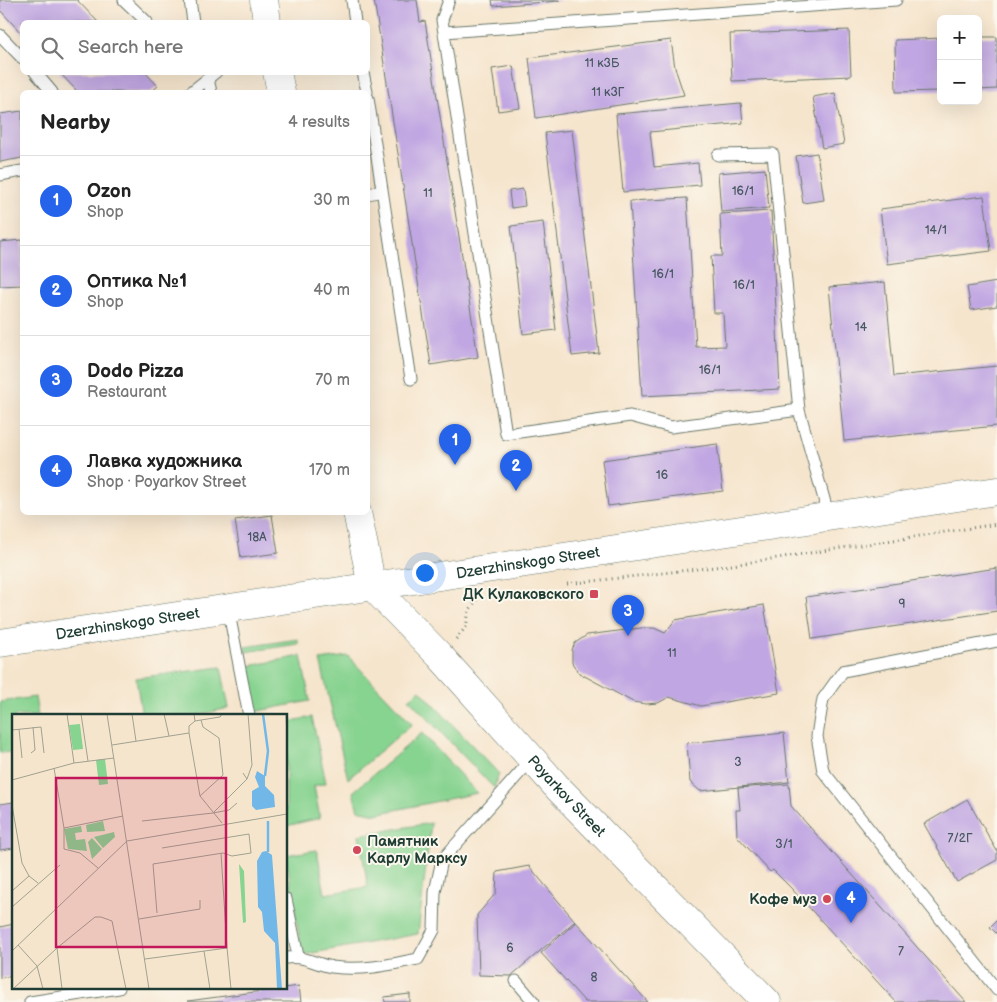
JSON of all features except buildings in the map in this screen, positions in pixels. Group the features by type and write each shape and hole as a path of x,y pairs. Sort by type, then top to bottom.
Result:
{"main road":[{"path":"264,0 268,20"},
{"path":"278,75 281,90"},
{"name":"Dzerzhinskogo Street","path":"0,643 997,491"},
{"path":"358,515 372,586"},
{"name":"Poyarkov Street","path":"372,586 439,656 532,759 767,1002"}],"lane":[{"path":"124,0 145,20"},
{"path":"190,0 193,20"},
{"path":"352,0 356,20"},
{"path":"449,0 442,20 506,434 630,416 671,428 799,410"},
{"path":"444,32 896,0"},
{"path":"0,35 20,56"},
{"path":"38,75 50,90"},
{"path":"193,90 207,75"},
{"path":"208,75 211,90"},
{"path":"364,75 367,90"},
{"path":"370,111 411,379"},
{"path":"718,155 773,154 799,410 829,517"},
{"path":"0,175 20,171"},
{"path":"370,194 382,191"},
{"path":"228,608 249,714"},
{"path":"997,641 843,671 823,699 817,736 823,771 997,990"},
{"path":"288,918 292,957 331,966 368,969 418,959 434,930 435,892 442,860 532,759"},
{"path":"516,980 534,1002"},
{"path":"30,1002 106,990"}],"path":[{"path":"558,584 732,564 997,524"},
{"path":"454,642 466,627 469,611 481,593 491,592"}],"green space":[{"path":"298,639 298,644 245,652 245,647"},
{"path":"301,656 310,701 253,712 244,667"},
{"path":"348,656 412,724 348,779 320,660"},
{"path":"221,667 229,708 202,714 142,714 136,678"},
{"path":"420,690 499,774 494,788 409,699"},
{"path":"35,697 38,714 12,714 12,752 0,753 0,702"},
{"path":"312,717 326,783 314,786 320,818 288,826 288,722"},
{"path":"422,733 477,793 376,814 358,810 353,792"},
{"path":"431,823 418,934 302,955 288,868 288,855 317,850 325,894 368,887 359,835"}],"place":[{"name":"Ozon","path":"455,465"},
{"name":"Оптика №1","path":"516,491"},
{"name":"ДК Кулаковского","path":"594,594"},
{"name":"Dodo Pizza","path":"628,636"},
{"name":"Памятник Карлу Марксу","path":"357,850"},
{"name":"Кофе муз","path":"827,899"},
{"name":"Лавка художника","path":"851,923"}]}
